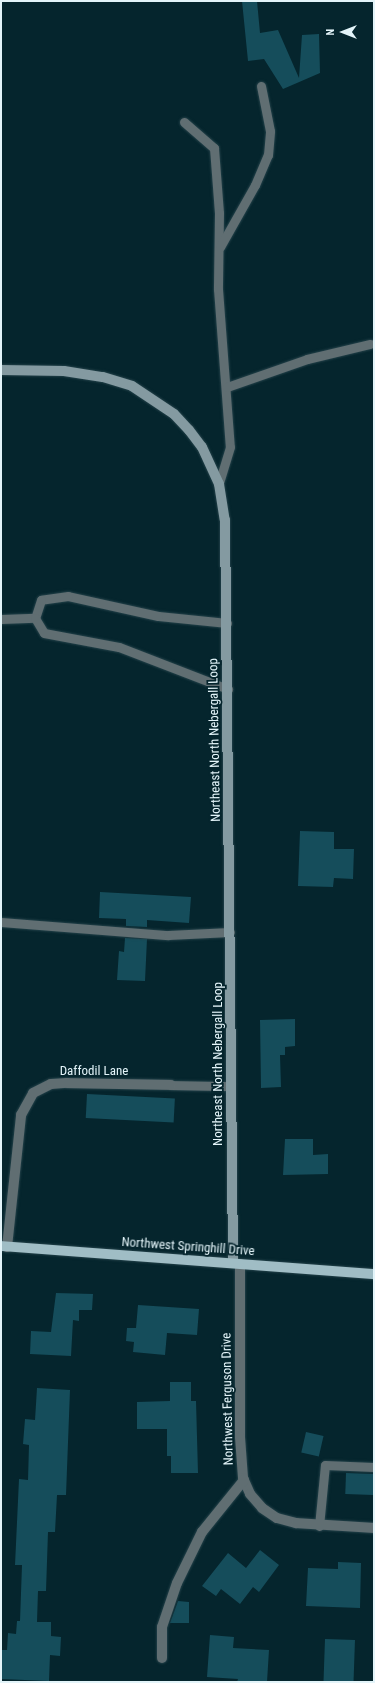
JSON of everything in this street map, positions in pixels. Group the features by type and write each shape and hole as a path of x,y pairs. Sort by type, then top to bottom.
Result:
{"main road":[{"name":"Northwest Springhill Drive","path":"4,1246 374,1274"}],"street":[{"name":"Northeast North Nebergall Loop","path":"1,370 72,372 103,377 139,390 174,414 189,430 202,447 219,484 225,520 228,689 231,1086 236,1264"},
{"name":"Daffodil Lane","path":"4,1246 21,1115 33,1093 52,1084 67,1083 171,1085"},
{"name":"Northwest Ferguson Drive","path":"236,1264 240,1437 244,1480 250,1494 262,1508 277,1518 319,1526 374,1528"},
{"path":"162,1658 162,1627 176,1583 202,1532 244,1480"}],"lane":[{"path":"219,250 255,184 268,155 270,131 261,86"},
{"path":"184,122 214,148 219,213 218,290 227,387 230,447 219,484"},
{"path":"227,387 307,359 370,344"},
{"path":"227,623 158,616 68,596 41,600 36,618 44,633 119,647 228,689"},
{"path":"1,619 36,618"},
{"path":"1,922 168,935 230,932"},
{"path":"171,1085 231,1086"},
{"path":"319,1526 325,1465 374,1467"}],"building":[{"path":"242,1 257,1 260,33 278,30 299,78 302,35 319,34 320,73 283,89 264,59 248,61"},
{"path":"300,831 334,832 334,849 354,849 353,879 334,878 333,887 298,886"},
{"path":"100,892 191,897 189,923 147,920 147,927 126,926 126,919 99,918"},
{"path":"125,938 147,939 145,981 117,980 119,951 124,952"},
{"path":"295,1019 295,1046 285,1047 285,1055 280,1055 281,1087 261,1088 260,1020"},
{"path":"87,1094 175,1099 174,1123 86,1118"},
{"path":"285,1139 313,1139 313,1155 328,1154 328,1174 283,1175"},
{"path":"56,1293 93,1294 92,1310 79,1310 79,1321 73,1320 71,1356 30,1354 31,1331 51,1332"},
{"path":"138,1305 199,1309 197,1335 167,1333 165,1355 133,1352 134,1342 126,1341 127,1328 136,1328"},
{"path":"170,1382 191,1382 191,1401 196,1401 198,1473 171,1473 171,1456 167,1456 167,1429 137,1429 137,1402 170,1401"},
{"path":"37,1388 70,1390 66,1495 57,1495 55,1532 48,1532 46,1591 38,1591 37,1622 51,1622 51,1636 61,1637 60,1656 50,1655 49,1681 1,1679 1,1650 7,1650 8,1633 16,1634 17,1621 20,1621 22,1565 15,1565 19,1479 28,1480 29,1445 23,1444 25,1419 35,1420"},
{"path":"306,1432 324,1436 319,1457 301,1452"},
{"path":"346,1473 374,1474 373,1495 345,1494"},
{"path":"260,1550 279,1565 259,1592 253,1587 240,1604 221,1589 216,1596 202,1586 228,1553 246,1568"},
{"path":"338,1562 361,1563 360,1608 306,1606 308,1568 338,1569"},
{"path":"178,1601 189,1602 189,1623 170,1623"},
{"path":"210,1635 234,1637 233,1648 269,1650 267,1682 237,1682 238,1679 207,1677"},
{"path":"325,1639 355,1640 354,1682 323,1682"}]}
